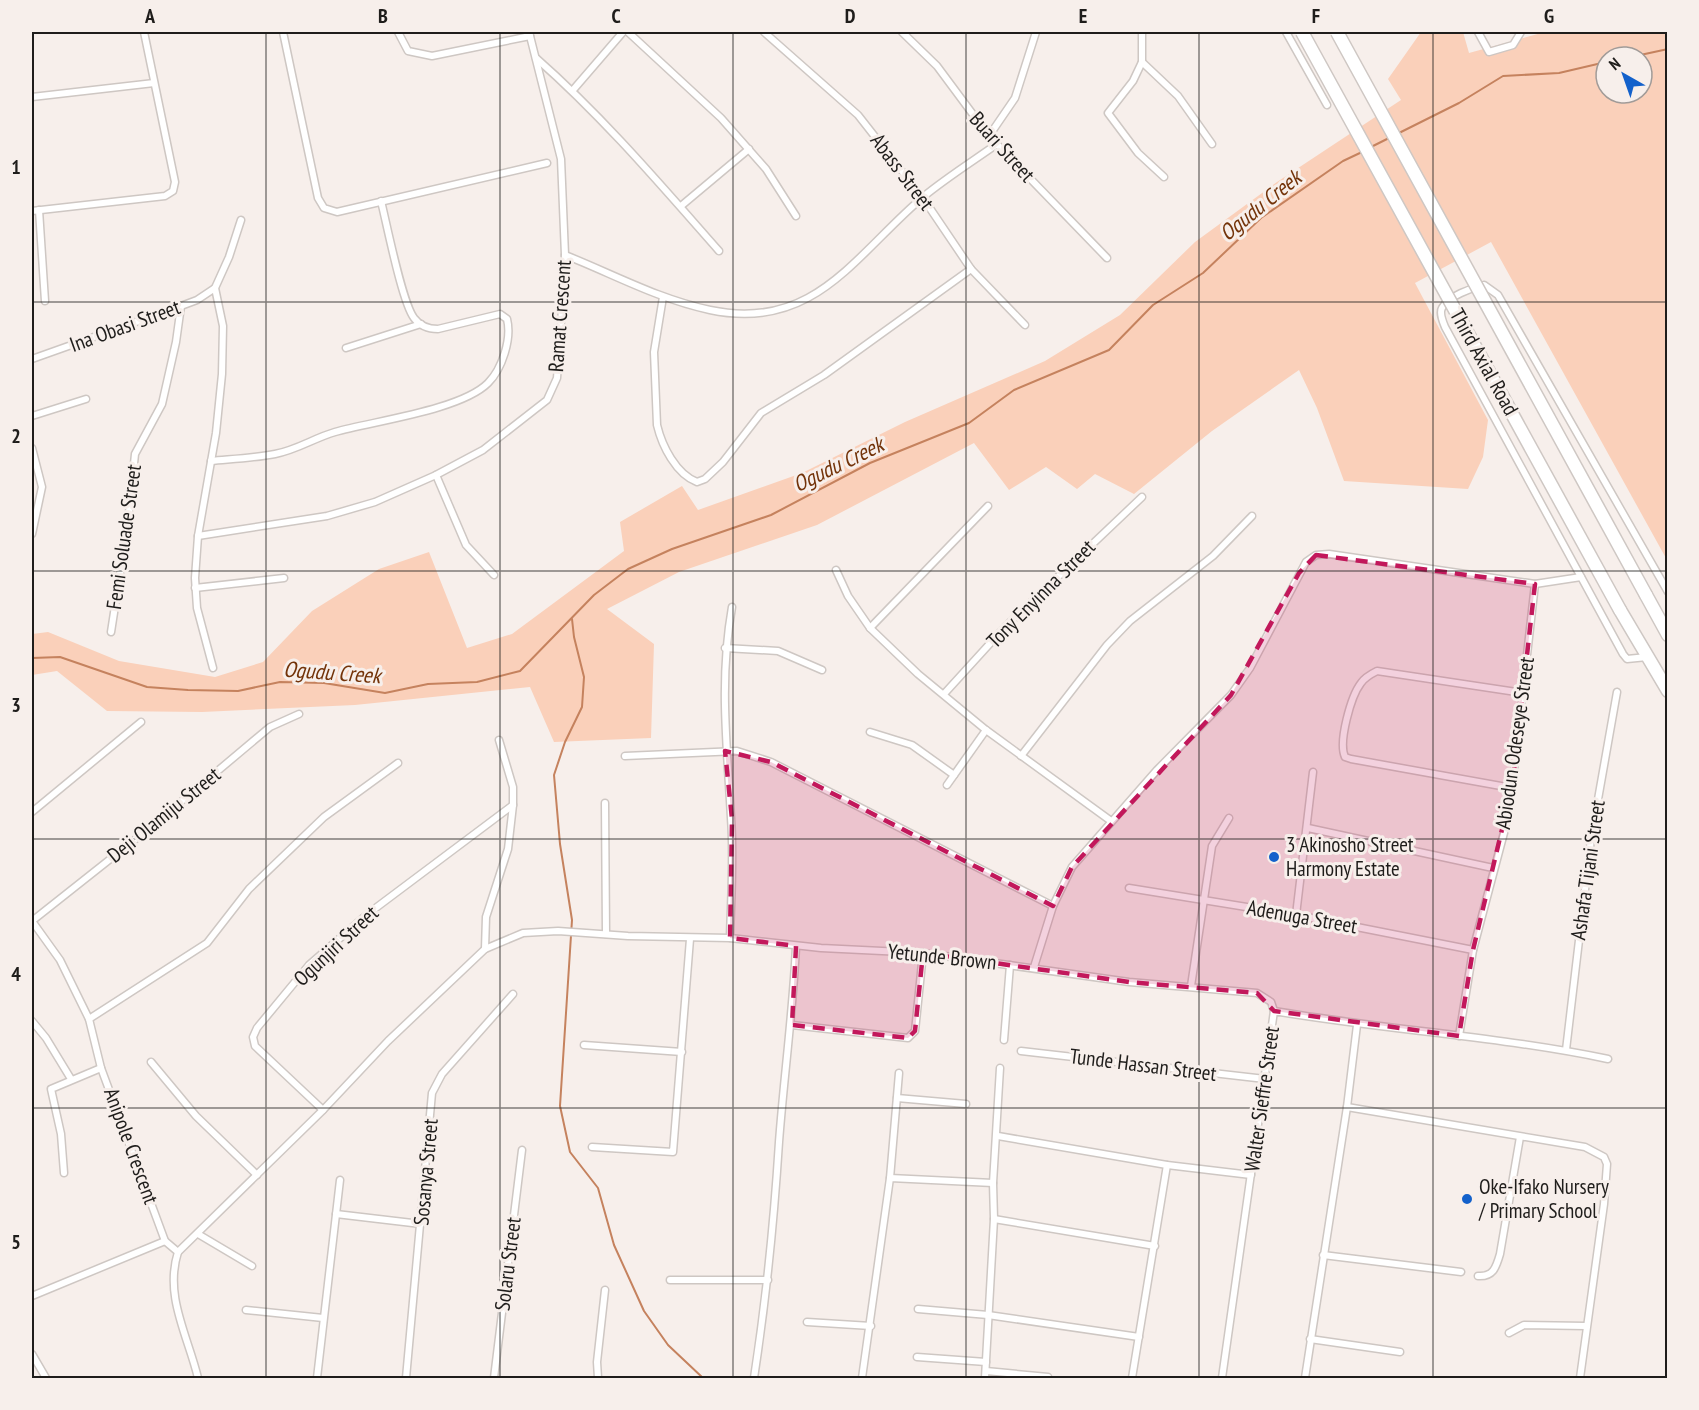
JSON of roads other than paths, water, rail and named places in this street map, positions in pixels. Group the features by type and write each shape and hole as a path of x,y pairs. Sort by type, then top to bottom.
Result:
{"highway":[{"name":"Third Axial Road","path":"1302,32 1620,610 1668,691"},
{"name":"Third Axial Road","path":"1337,32 1668,635"}],"street":[{"path":"45,301 35,211 165,196 173,191 175,182 144,32"},
{"path":"283,32 320,204 324,208 337,212 547,163"},
{"path":"398,32 408,51 421,56 432,56 530,34"},
{"path":"573,90 623,32"},
{"path":"628,32 721,118 766,169 796,216"},
{"name":"Abass Street","path":"764,32 858,115 923,198 971,269 1025,325"},
{"name":"Buari Street","path":"902,32 937,66 988,136 1107,258"},
{"path":"988,136 1015,98 1036,32"},
{"path":"1142,32 1142,62 1133,81 1108,113 1138,153 1164,177"},
{"path":"1286,32 1327,105"},
{"path":"1478,32 1489,52 1513,45 1521,32"},
{"name":"Ramat Crescent","path":"198,536 335,514 375,502 436,475 483,450 539,408 553,390 557,378 565,255 561,159 530,34"},
{"path":"536,57 573,90 681,206 718,251"},
{"path":"1142,62 1165,81 1178,96 1212,144"},
{"path":"32,97 154,83"},
{"path":"565,255 663,297 711,310 761,315 779,311 814,294 847,269 923,198 997,144"},
{"path":"681,206 748,149"},
{"path":"381,201 408,306 412,315 421,324"},
{"path":"213,668 195,588 198,536 219,410 224,326 215,288 229,257 241,220"},
{"path":"663,297 654,345 657,425 660,437 683,475 697,482 705,479 723,462 761,413 824,375 971,269"},
{"path":"1647,657 1627,659 1445,327 1442,307 1472,288 1484,285 1498,295 1668,592"},
{"name":"Ina Obasi Street","path":"32,359 182,306 197,300 215,288"},
{"name":"Femi Soluade Street","path":"111,632 128,522 135,454 162,404 182,306"},
{"path":"211,461 278,454 333,432 462,400 487,384 501,361 507,343 509,326 504,315 438,328 421,324 346,348"},
{"path":"32,416 86,399"},
{"path":"32,448 42,487 32,534"},
{"path":"436,475 466,545 494,575"},
{"name":"Tony Enyinna Street","path":"944,694 1005,627 1142,497"},
{"path":"870,628 988,506"},
{"path":"1021,756 1107,645 1130,621 1213,556 1252,516"},
{"path":"1035,967 1053,906 1072,867 1156,770 1231,695 1250,668 1306,562 1316,555 1329,554 1535,584 1581,577"},
{"path":"836,570 848,596 870,628 986,730 1111,821"},
{"path":"195,588 285,578"},
{"name":"Abiodun Odeseye Street","path":"1460,1036 1473,950 1505,829 1512,788 1535,584"},
{"path":"730,938 732,819 725,751 725,648 732,607"},
{"path":"725,648 778,651 822,670"},
{"path":"1512,788 1351,759 1345,757 1341,742 1352,701 1361,683 1377,671 1523,693"},
{"name":"Ashafa Tijani Street","path":"1566,1050 1591,839 1617,692"},
{"name":"Deji Olamiju Street","path":"32,921 152,826 270,727 298,714"},
{"path":"32,812 141,722"},
{"path":"947,785 986,730"},
{"path":"870,732 912,746 954,775"},
{"path":"196,1377 174,1301 172,1272 178,1252 323,1110 388,1041 485,949 486,917 508,849 513,805 513,787 499,740"},
{"path":"625,756 737,751 771,762 1053,906"},
{"path":"89,1019 207,943 249,889 324,817 398,763"},
{"path":"1296,915 1313,772"},
{"path":"603,933 605,803"},
{"name":"Ogunjiri Street","path":"323,1110 255,1046 253,1037 258,1028 317,958 369,913 513,805"},
{"path":"1191,986 1202,900 1212,846 1229,818"},
{"path":"1308,828 1493,868"},
{"name":"Adenuga Street","path":"1130,888 1296,915 1473,950"},
{"name":"Anipole Crescent","path":"32,921 60,960 89,1019 101,1068 165,1240 178,1252"},
{"name":"Yetunde Brown","path":"485,949 523,933 558,931 690,939 730,938 796,946 923,953 1129,981 1257,993 1271,1002 1274,1011"},
{"path":"592,1147 673,1152 690,939"},
{"path":"754,1378 768,1280 792,1025 796,946"},
{"path":"792,1025 908,1038 915,1031 923,953"},
{"path":"1004,1040 1010,965"},
{"name":"Sosanya Street","path":"406,1378 432,1093 442,1074 513,993"},
{"name":"Walter Sieffre Street","path":"1222,1378 1274,1011 1357,1025 1566,1050 1608,1059"},
{"path":"32,1021 46,1038 71,1079"},
{"path":"1305,1378 1347,1107 1357,1025"},
{"path":"584,1045 682,1052"},
{"name":"Tunde Hassan Street","path":"1021,1051 1265,1079"},
{"path":"151,1062 196,1116 257,1175"},
{"path":"64,1173 61,1134 51,1089 101,1068"},
{"path":"985,1378 1000,1068"},
{"path":"862,1378 890,1178 899,1073"},
{"path":"897,1098 966,1104"},
{"path":"1347,1107 1585,1147 1599,1153 1607,1164 1580,1378"},
{"path":"998,1136 1167,1165 1251,1175"},
{"path":"1478,1276 1486,1276 1495,1271 1520,1137"},
{"name":"Solaru Street","path":"494,1378 522,1149"},
{"path":"1132,1378 1167,1165"},
{"path":"890,1178 993,1183"},
{"path":"317,1378 340,1180"},
{"path":"336,1214 421,1224"},
{"path":"994,1219 1155,1246"},
{"path":"198,1234 252,1266"},
{"path":"32,1296 165,1240"},
{"path":"1323,1255 1461,1272"},
{"path":"670,1280 768,1280"},
{"path":"598,1378 597,1362 605,1290"},
{"path":"918,1309 988,1315 1139,1336"},
{"path":"246,1310 323,1318"},
{"path":"807,1322 871,1326"},
{"path":"1509,1333 1524,1325 1586,1326"},
{"path":"1310,1339 1400,1352"},
{"path":"32,1354 46,1378"},
{"path":"917,1357 986,1362"},
{"path":"986,1371 1048,1377"}],"waterway":[{"name":"Ogudu Creek","path":"1654,52 1668,49"},
{"name":"Ogudu Creek","path":"1399,133 1459,103 1503,76 1559,73 1594,65"},
{"name":"Ogudu Creek","path":"1369,148 1391,137"},
{"name":"Ogudu Creek","path":"32,658 60,657 147,687 188,690 238,691 280,682 324,683 385,693 428,684 477,682 520,671 594,595 628,569 672,549 771,515 870,463 969,423 1014,390 1109,350 1153,305 1203,273 1261,218 1343,161 1362,152"},
{"path":"572,619 584,677 582,707 565,742 554,775 560,844 572,920 560,1106 570,1152 598,1188 614,1245 644,1311 668,1345 703,1378"}],"place":[{"name":"3 Akinosho Street Harmony Estate","path":"1274,857"},
{"name":"Oke-Ifako Nursery / Primary School","path":"1467,1199"}]}
